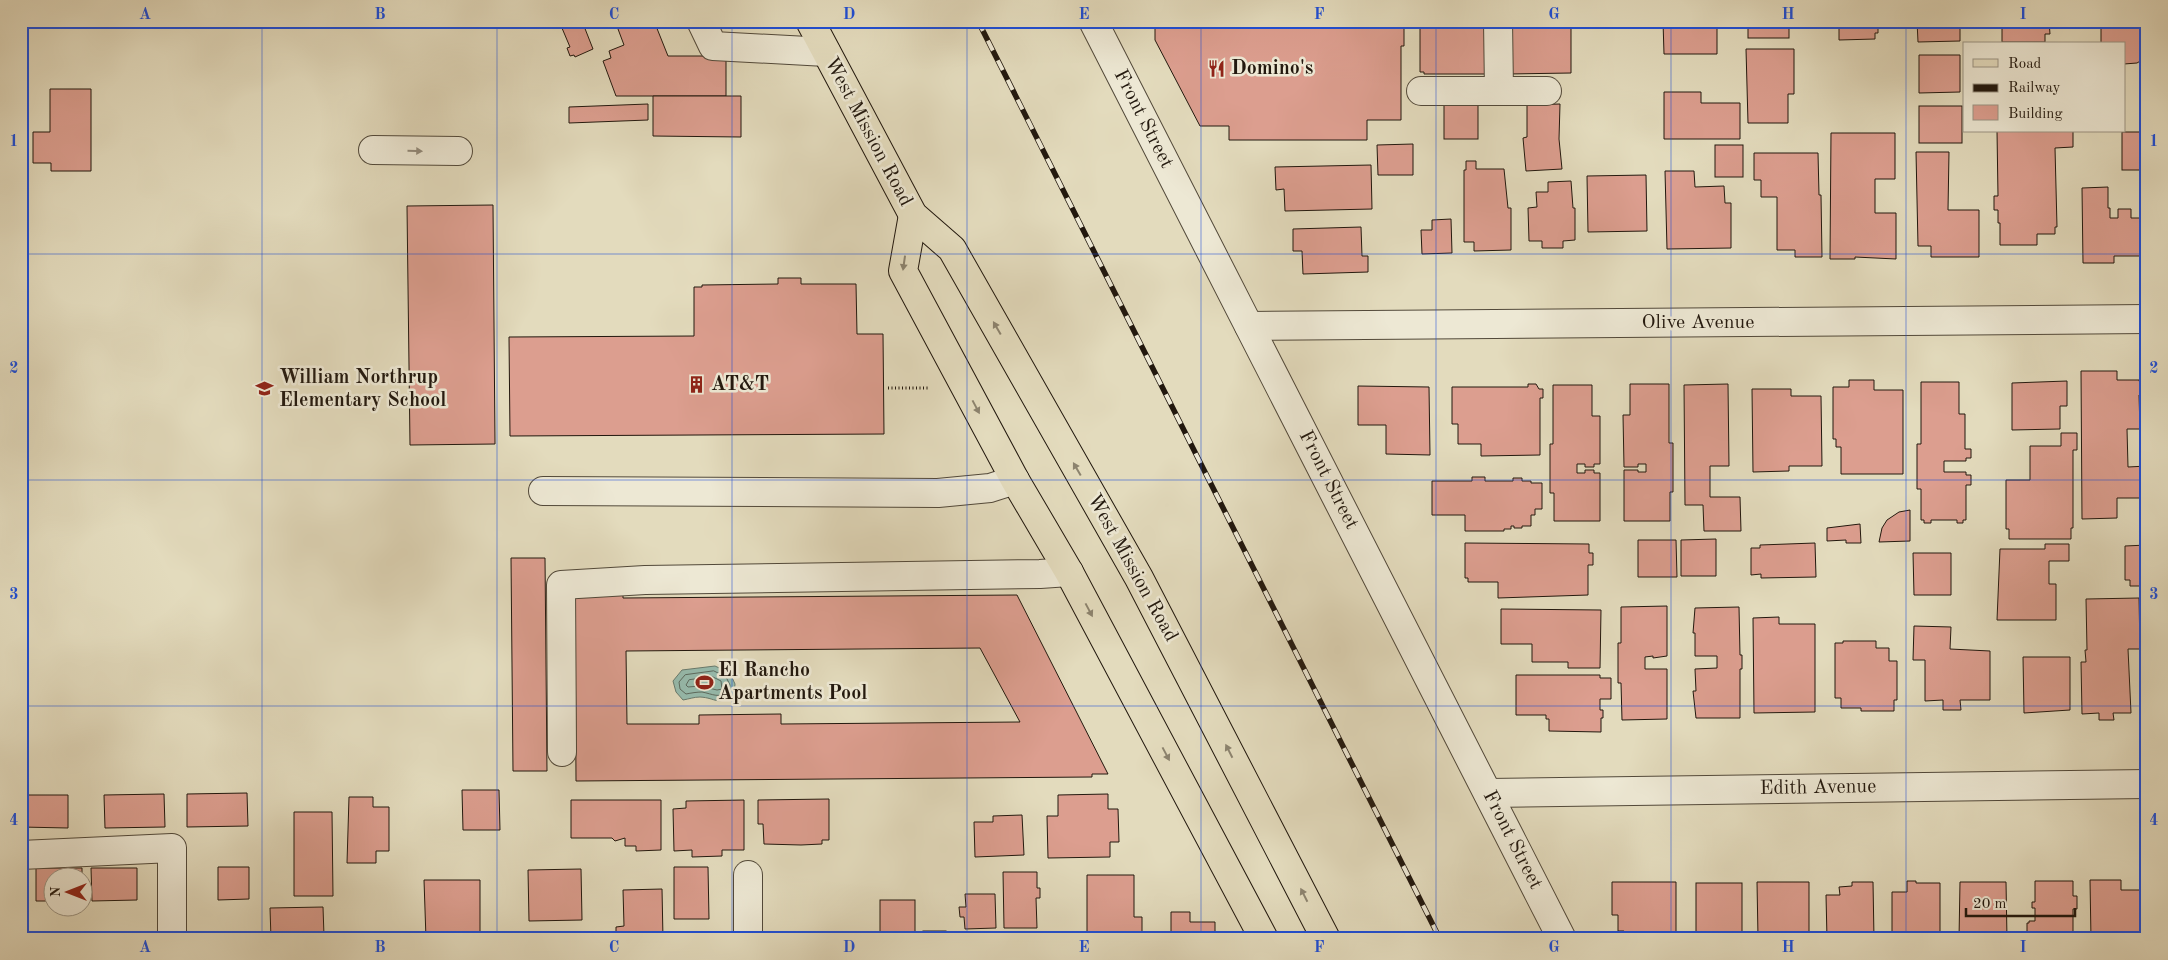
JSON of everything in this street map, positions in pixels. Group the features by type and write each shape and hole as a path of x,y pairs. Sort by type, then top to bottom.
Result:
{"main road":[{"name":"West Mission Road","path":"810,21 912,215 952,249 1139,578 1326,939"},
{"name":"West Mission Road","path":"912,215 903,271 1015,480 1069,572 1264,939"}],"street":[{"path":"701,21 713,46 826,52"},
{"name":"Front Street","path":"1093,21 1562,939"},
{"path":"1498,21 1499,91"},
{"path":"1421,91 1547,91"},
{"path":"373,150 458,152"},
{"name":"Olive Avenue","path":"1248,326 2147,320"},
{"path":"543,491 938,493 990,488 1015,480"},
{"path":"562,752 561,585 645,580 1021,575 1069,572"},
{"name":"Edith Avenue","path":"1488,793 2147,784"},
{"path":"21,855 172,848 172,939"},
{"path":"748,874 748,939"}],"path":[{"path":"888,388 936,388"}],"water":[{"name":"El Rancho Apartments Pool","path":"715,666 730,673 735,684 734,695 720,701 700,697 683,700 676,692 673,681 682,670"}],"building":[{"path":"559,21 582,21 593,49 575,57 574,55 570,56 567,48 570,47"},
{"path":"615,21 654,21 668,56 726,56 726,96 616,96 603,61 611,58 609,51 624,45"},
{"path":"1173,21 1238,21 1238,25 1261,24 1261,21 1292,21 1292,25 1316,25 1316,21 1404,21 1404,46 1401,46 1401,120 1367,120 1367,140 1229,140 1229,126 1200,126 1155,40 1155,28 1174,28"},
{"path":"1488,21 1488,74 1424,74 1424,72 1420,72 1420,22"},
{"path":"1502,21 1571,21 1571,73 1508,74"},
{"path":"1585,21 1636,21 1636,28 1585,28"},
{"path":"1663,21 1717,21 1717,54 1664,54"},
{"path":"1748,21 1789,21 1789,38 1748,38"},
{"path":"1839,21 1887,21 1887,27 1878,27 1875,39 1839,40"},
{"path":"1917,21 1960,21 1960,41 1918,42"},
{"path":"2002,21 2049,21 2050,34 2045,34 2045,42 2002,42"},
{"path":"2101,21 2147,21 2147,57 2137,63 2126,64 2126,42 2101,42"},
{"path":"1746,49 1794,49 1794,94 1788,94 1788,123 1748,123"},
{"path":"1919,55 1960,55 1960,92 1919,93"},
{"path":"50,89 91,89 91,171 51,171 51,163 33,163 33,132 50,132"},
{"path":"1664,92 1701,92 1701,103 1740,103 1740,139 1664,139"},
{"path":"653,96 741,96 741,137 653,136"},
{"path":"648,104 648,120 569,123 569,107"},
{"path":"1560,104 1559,139 1562,169 1526,171 1523,138 1527,137 1527,105"},
{"path":"1444,105 1478,105 1478,139 1444,139"},
{"path":"1919,106 1962,106 1962,143 1919,143"},
{"path":"1997,132 2073,132 2073,147 2055,148 2057,227 2055,227 2055,234 2037,234 2037,245 2000,245 1998,210 1994,210 1994,196 1998,196"},
{"path":"2122,132 2147,132 2147,170 2122,170"},
{"path":"1831,133 1895,133 1895,179 1875,179 1875,213 1896,213 1896,259 1855,257 1855,259 1830,259"},
{"path":"1413,144 1413,175 1378,175 1377,145"},
{"path":"1715,145 1743,145 1743,177 1715,177"},
{"path":"1916,152 1949,152 1948,210 1979,210 1979,257 1931,257 1931,246 1918,246"},
{"path":"1754,153 1818,153 1822,257 1795,257 1795,250 1777,250 1777,197 1761,197 1761,180 1754,180"},
{"path":"1466,161 1476,161 1476,169 1504,169 1508,208 1511,208 1511,250 1474,251 1474,242 1464,242 1464,170 1466,170"},
{"path":"1371,165 1372,209 1285,211 1284,189 1276,190 1275,167"},
{"path":"1665,171 1694,171 1695,187 1724,186 1725,203 1731,203 1731,248 1667,249"},
{"path":"1646,175 1647,231 1588,232 1587,176"},
{"path":"1571,181 1573,208 1575,208 1575,240 1563,241 1563,248 1542,248 1542,241 1529,241 1528,208 1537,207 1536,192 1548,192 1548,182"},
{"path":"2108,187 2110,218 2118,218 2118,209 2131,209 2131,218 2144,218 2144,256 2114,256 2114,263 2083,263 2082,188"},
{"path":"493,205 495,444 410,445 407,206"},
{"path":"1451,219 1452,253 1422,254 1421,230 1432,230 1432,220"},
{"path":"1361,227 1362,256 1368,256 1368,272 1303,274 1302,251 1293,251 1293,229"},
{"name":"AT&T","path":"778,278 801,278 801,284 856,284 857,334 883,334 884,434 510,436 509,337 694,336 694,287 702,287 702,285 778,284"},
{"path":"2081,371 2117,371 2117,380 2139,380 2141,387 2141,395 2139,395 2140,429 2127,429 2128,467 2147,466 2147,498 2117,498 2117,518 2082,519"},
{"path":"1849,380 1874,380 1874,390 1903,390 1903,474 1841,474 1841,447 1836,447 1836,439 1833,439 1833,387 1849,387"},
{"path":"2067,381 2067,406 2060,406 2060,429 2012,430 2012,383"},
{"path":"1921,382 1959,382 1959,414 1965,414 1965,449 1971,449 1971,458 1966,458 1966,461 1944,461 1944,472 1966,472 1966,475 1971,475 1971,485 1966,485 1966,520 1963,520 1963,523 1957,523 1957,520 1931,520 1931,523 1924,523 1924,520 1921,520 1921,489 1917,489 1917,444 1921,444"},
{"path":"1528,384 1536,384 1539,389 1543,389 1543,398 1540,398 1540,455 1481,456 1481,444 1458,444 1458,424 1452,424 1452,387 1528,387"},
{"path":"1630,384 1669,384 1669,443 1673,443 1673,492 1670,492 1670,521 1624,521 1624,470 1646,472 1646,464 1638,464 1638,467 1624,467 1623,415 1630,415"},
{"path":"1728,384 1729,466 1710,466 1710,497 1740,497 1741,531 1704,531 1703,505 1685,505 1684,385"},
{"path":"1553,385 1592,385 1592,416 1600,416 1600,464 1594,464 1594,467 1585,467 1585,464 1577,464 1577,473 1585,473 1585,470 1594,470 1594,473 1600,473 1600,521 1554,521 1554,493 1550,493 1550,444 1553,444"},
{"path":"1358,386 1429,387 1430,455 1386,454 1386,425 1358,425"},
{"path":"1752,389 1791,389 1791,396 1821,396 1822,466 1789,466 1789,471 1753,472"},
{"path":"2061,433 2077,433 2077,450 2073,450 2073,528 2071,528 2071,539 2009,539 2009,529 2006,529 2006,480 2030,480 2030,446 2061,446"},
{"path":"1472,477 1485,477 1485,481 1513,481 1513,478 1522,478 1522,481 1542,483 1542,509 1535,509 1535,515 1531,515 1531,526 1514,528 1514,526 1511,526 1511,529 1504,529 1504,531 1465,531 1465,515 1432,515 1432,481 1472,481"},
{"path":"1910,510 1910,541 1879,542 1882,528 1887,520 1899,512"},
{"path":"1860,524 1861,543 1846,543 1846,540 1827,541 1827,528"},
{"path":"1716,539 1716,576 1681,576 1681,540"},
{"path":"1638,540 1676,540 1677,577 1638,577"},
{"path":"1465,543 1589,544 1589,553 1593,553 1593,565 1588,565 1588,595 1498,598 1498,582 1468,582 1468,578 1465,578"},
{"path":"1815,543 1816,577 1761,578 1761,574 1751,575 1751,548 1760,548 1760,545"},
{"path":"2045,544 2069,544 2069,561 2049,561 2049,584 2056,584 2056,620 1997,620 2000,549 2045,549"},
{"path":"2147,545 2147,586 2130,586 2130,580 2125,580 2125,546"},
{"path":"1913,553 1951,553 1951,595 1914,595"},
{"path":"511,558 545,558 547,771 513,771"},
{"path":"575,591 623,591 623,598 1017,595 1108,774 1092,774 1092,777 576,781","holes":["980,648 1020,722 781,724 781,714 699,715 699,724 627,724 626,651"]},
{"path":"2139,598 2140,649 2128,649 2131,713 2113,713 2114,720 2099,720 2099,713 2082,714 2081,662 2086,662 2085,650 2087,650 2086,599"},
{"path":"1667,606 1667,656 1645,657 1645,669 1667,669 1667,719 1622,720 1621,683 1618,683 1618,643 1621,643 1621,607"},
{"path":"1739,607 1740,655 1742,655 1742,669 1740,669 1740,718 1696,718 1693,691 1696,691 1695,669 1717,668 1717,656 1695,656 1695,633 1693,633 1695,608"},
{"path":"1501,609 1601,610 1600,668 1568,668 1568,662 1532,662 1532,644 1501,644"},
{"path":"1779,617 1779,624 1815,624 1815,712 1754,713 1753,618"},
{"path":"1914,626 1951,627 1950,649 1990,651 1990,700 1960,700 1961,710 1943,710 1943,700 1925,701 1925,660 1913,660"},
{"path":"1843,641 1876,641 1876,648 1889,648 1889,661 1897,661 1897,700 1894,700 1894,711 1861,711 1861,708 1841,708 1841,698 1835,698 1835,643 1843,643"},
{"path":"2023,657 2070,657 2070,710 2024,713"},
{"path":"1516,675 1600,675 1600,678 1611,678 1611,699 1600,699 1600,710 1603,710 1601,732 1549,731 1549,719 1546,719 1546,715 1516,715"},
{"path":"462,790 499,790 500,830 463,830"},
{"path":"247,793 248,826 187,827 187,794"},
{"path":"164,794 165,827 105,828 104,795"},
{"path":"1108,794 1108,809 1118,809 1119,842 1110,842 1110,857 1048,858 1047,816 1058,816 1058,795"},
{"path":"21,795 68,795 68,828 21,827"},
{"path":"349,797 373,797 373,807 389,807 389,851 376,851 376,863 347,863"},
{"path":"829,799 829,840 822,840 822,844 764,844 763,824 758,824 758,800"},
{"path":"571,800 661,800 661,850 636,851 636,846 625,846 625,838 615,841 612,838 571,838"},
{"path":"744,800 744,850 722,850 722,856 692,857 692,850 674,851 673,809 686,808 686,801"},
{"path":"294,812 332,812 333,896 294,896"},
{"path":"1022,815 1024,855 975,857 974,822 993,822 993,816"},
{"path":"218,867 249,867 249,899 218,900"},
{"path":"674,867 708,867 709,919 674,919"},
{"path":"36,868 42,868 42,901 36,901"},
{"path":"92,868 137,868 137,900 92,901"},
{"path":"581,869 582,920 529,921 528,870"},
{"path":"1003,872 1037,872 1037,888 1040,888 1040,898 1036,898 1037,928 1004,928"},
{"path":"1087,875 1134,875 1134,917 1142,917 1142,939 1087,939"},
{"path":"424,880 480,880 480,934 464,934 464,939 426,939"},
{"path":"2090,880 2121,880 2121,890 2141,890 2141,939 2091,939"},
{"path":"1907,881 1940,883 1940,939 1892,939 1892,892 1907,892"},
{"path":"2035,881 2073,881 2073,896 2077,896 2077,909 2073,909 2073,939 2027,939 2027,923 2035,921 2035,908 2032,908 2032,902 2035,902"},
{"path":"1612,882 1676,882 1676,939 1625,939 1624,931 1618,931 1618,915 1612,915"},
{"path":"1757,882 1809,882 1809,939 1758,937"},
{"path":"1852,882 1873,882 1874,939 1827,939 1826,895 1840,895 1839,887 1852,886"},
{"path":"1960,882 2006,882 2007,939 1959,939"},
{"path":"1696,883 1742,883 1742,939 1696,939"},
{"path":"662,889 663,939 616,939 616,927 624,926 623,890"},
{"path":"965,894 995,894 996,928 965,929 964,917 960,917 959,907 966,907"},
{"path":"880,900 915,900 915,933 880,933"},
{"path":"323,907 324,936 319,936 319,939 271,939 270,908"},
{"path":"1171,912 1190,912 1190,922 1215,922 1215,939 1171,939"},
{"path":"923,931 946,931 946,939 923,939"}],"railway":[{"path":"978,21 1440,939"}],"place":[{"name":"Domino's","path":"1217,69"},
{"name":"AT&T","path":"697,385"},
{"name":"William Northrup Elementary School","path":"265,389"},
{"name":"El Rancho Apartments Pool","path":"704,683"}]}
